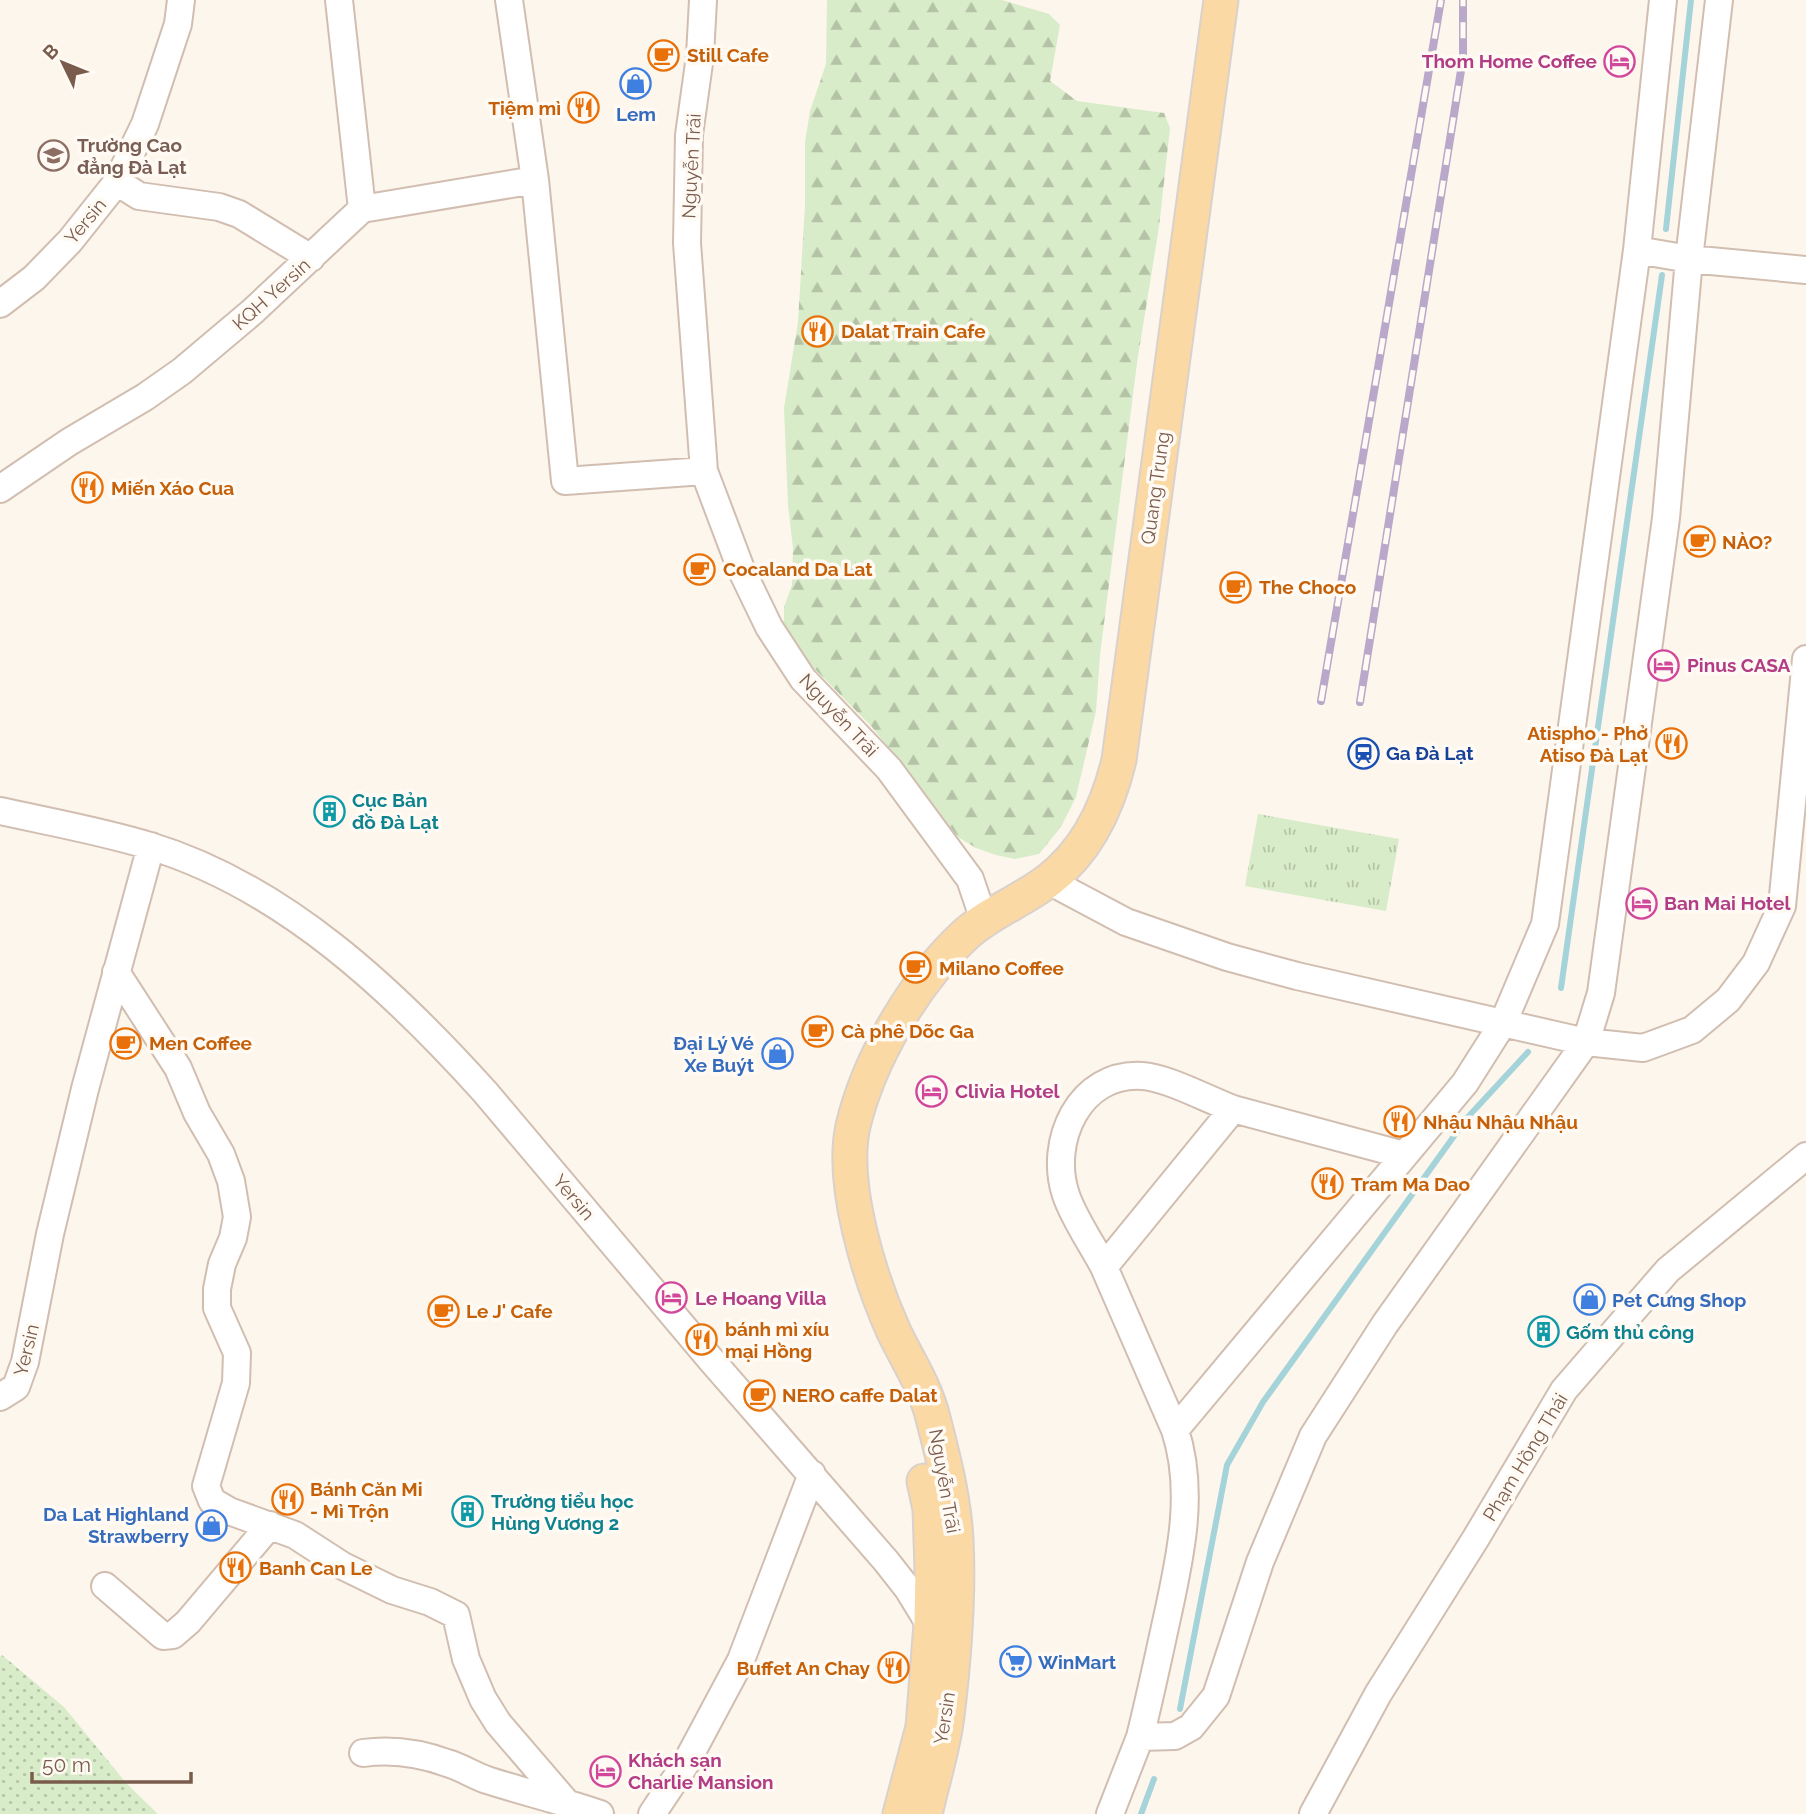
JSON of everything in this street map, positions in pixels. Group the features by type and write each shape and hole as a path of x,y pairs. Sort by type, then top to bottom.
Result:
{"main road":[{"name":"Quang Trung","path":"984,920 1049,881 1075,854 1098,821 1107,802 1119,760 1221,0"},
{"name":"Nguyễn Trãi","path":"950,1682 955,1622 956,1539 951,1495 933,1416 922,1384 894,1331 874,1280 855,1207 849,1168 853,1128 873,1068 904,1011 943,958 984,920"},
{"name":"Nguyễn Trãi","path":"894,1331 930,1509 931,1624"},
{"name":"Yersin","path":"900,1814 923,1727 931,1624"},
{"name":"Yersin","path":"925,1814 947,1718 950,1682"}],"street":[{"name":"Yersin","path":"0,304 34,278 70,241 117,182 145,124 178,24 181,0"},
{"path":"339,0 362,209 535,180"},
{"path":"509,0 535,180 565,481 704,471"},
{"name":"Nguyễn Trãi","path":"703,0 700,56 690,135 687,243 704,471 741,569 769,626 803,679 889,769 970,879 984,920"},
{"path":"1175,1430 1465,1083 1503,1023 1545,924 1637,250 1663,0"},
{"path":"1140,1737 1175,1737 1191,1727 1216,1696 1260,1562 1313,1436 1385,1324 1586,1042 1601,993 1666,518 1689,259 1718,0"},
{"path":"117,182 139,196 219,207 240,214 311,258"},
{"name":"KQH Yersin","path":"0,489 182,371 311,258 362,209"},
{"path":"1637,250 1689,259 1806,270"},
{"path":"1049,881 1126,922 1227,957 1297,976 1586,1042 1643,1048 1692,1030 1728,1000 1756,962 1782,905 1806,659"},
{"name":"Yersin","path":"0,811 100,832 151,846 233,879 273,903 354,962 449,1052 886,1560 931,1624 950,1682"},
{"name":"Yersin","path":"0,1397 16,1387 25,1362 50,1234 85,1089 151,846"},
{"path":"116,972 178,1068 197,1112 221,1154 231,1181 237,1217 233,1238 222,1264 217,1289 217,1308 237,1353 236,1383 206,1486 212,1501 229,1511 295,1535 343,1566 392,1590 430,1602 456,1615 466,1658 483,1699 498,1723 565,1801"},
{"path":"1110,1814 1140,1737 1178,1566 1186,1501 1180,1446 1175,1430 1104,1267 1066,1196 1059,1158 1066,1127 1085,1097 1112,1078 1143,1076 1233,1109 1404,1155"},
{"path":"1104,1267 1233,1109"},
{"name":"Phạm Hồng Thái","path":"1313,1814 1378,1694 1476,1538 1564,1390 1668,1270 1806,1156"},
{"path":"652,1814 686,1763 741,1660 812,1474"},
{"path":"105,1586 163,1636 173,1635 188,1622 270,1525"},
{"path":"363,1753 383,1750 447,1763 486,1779 565,1801 600,1814"}],"green space":[{"path":"827,0 1002,0 1049,14 1060,25 1050,81 1077,101 1164,113 1170,128 1159,227 1137,363 1100,655 1096,711 1076,797 1061,827 1039,854 1015,859 976,848 958,837 872,727 804,658 784,623 784,607 792,585 793,548 788,505 784,408 798,322 805,205 805,142 810,111 826,64"},
{"path":"1258,814 1399,839 1386,911 1245,886"},
{"path":"2,1655 64,1707 127,1784 158,1814 0,1814"}],"waterway":[{"path":"1666,229 1691,0"},
{"path":"1561,988 1662,275"},
{"path":"1180,1709 1227,1465 1263,1402 1467,1118 1528,1052"},
{"path":"1141,1814 1154,1779"}],"railway":[{"path":"1321,701 1441,0"},
{"path":"1360,702 1463,58 1463,0"}],"place":[{"name":"Still Cafe","path":"664,55"},
{"name":"Thom Home Coffee","path":"1620,61"},
{"name":"Lem","path":"636,83"},
{"name":"Tiệm mì","path":"584,108"},
{"name":"Trường Cao đẳng Đà Lạt","path":"54,156"},
{"name":"Dalat Train Cafe","path":"818,331"},
{"name":"Miến Xáo Cua","path":"88,488"},
{"name":"NÀO?","path":"1699,542"},
{"name":"Cocaland Da Lat","path":"700,569"},
{"name":"The Choco","path":"1236,587"},
{"name":"Pinus CASA","path":"1664,665"},
{"name":"Atispho - Phở Atiso Đà Lạt","path":"1671,744"},
{"name":"Ga Đà Lạt","path":"1363,753"},
{"name":"Cục Bản đồ Đà Lạt","path":"329,811"},
{"name":"Ban Mai Hotel","path":"1641,903"},
{"name":"Milano Coffee","path":"916,968"},
{"name":"Cà phê Dõc Ga","path":"818,1031"},
{"name":"Men Coffee","path":"126,1043"},
{"name":"Đại Lý Vé Xe Buýt","path":"777,1054"},
{"name":"Clivia Hotel","path":"932,1091"},
{"name":"Nhậu Nhậu Nhậu","path":"1400,1122"},
{"name":"Tram Ma Dao","path":"1328,1184"},
{"name":"Le Hoang Villa","path":"672,1298"},
{"name":"Pet Cưng Shop","path":"1589,1300"},
{"name":"Le J' Cafe","path":"443,1311"},
{"name":"Gốm thủ công","path":"1543,1332"},
{"name":"bánh mì xíu mại Hồng","path":"702,1340"},
{"name":"NERO caffe Dalat","path":"759,1395"},
{"name":"Bánh Căn Mi - Mì Trộn","path":"287,1500"},
{"name":"Trường tiểu học Hùng Vương 2","path":"468,1512"},
{"name":"Da Lat Highland Strawberry","path":"212,1525"},
{"name":"Banh Can Le","path":"236,1568"},
{"name":"WinMart","path":"1015,1662"},
{"name":"Buffet An Chay","path":"893,1668"},
{"name":"Khách sạn Charlie Mansion","path":"605,1771"}]}
